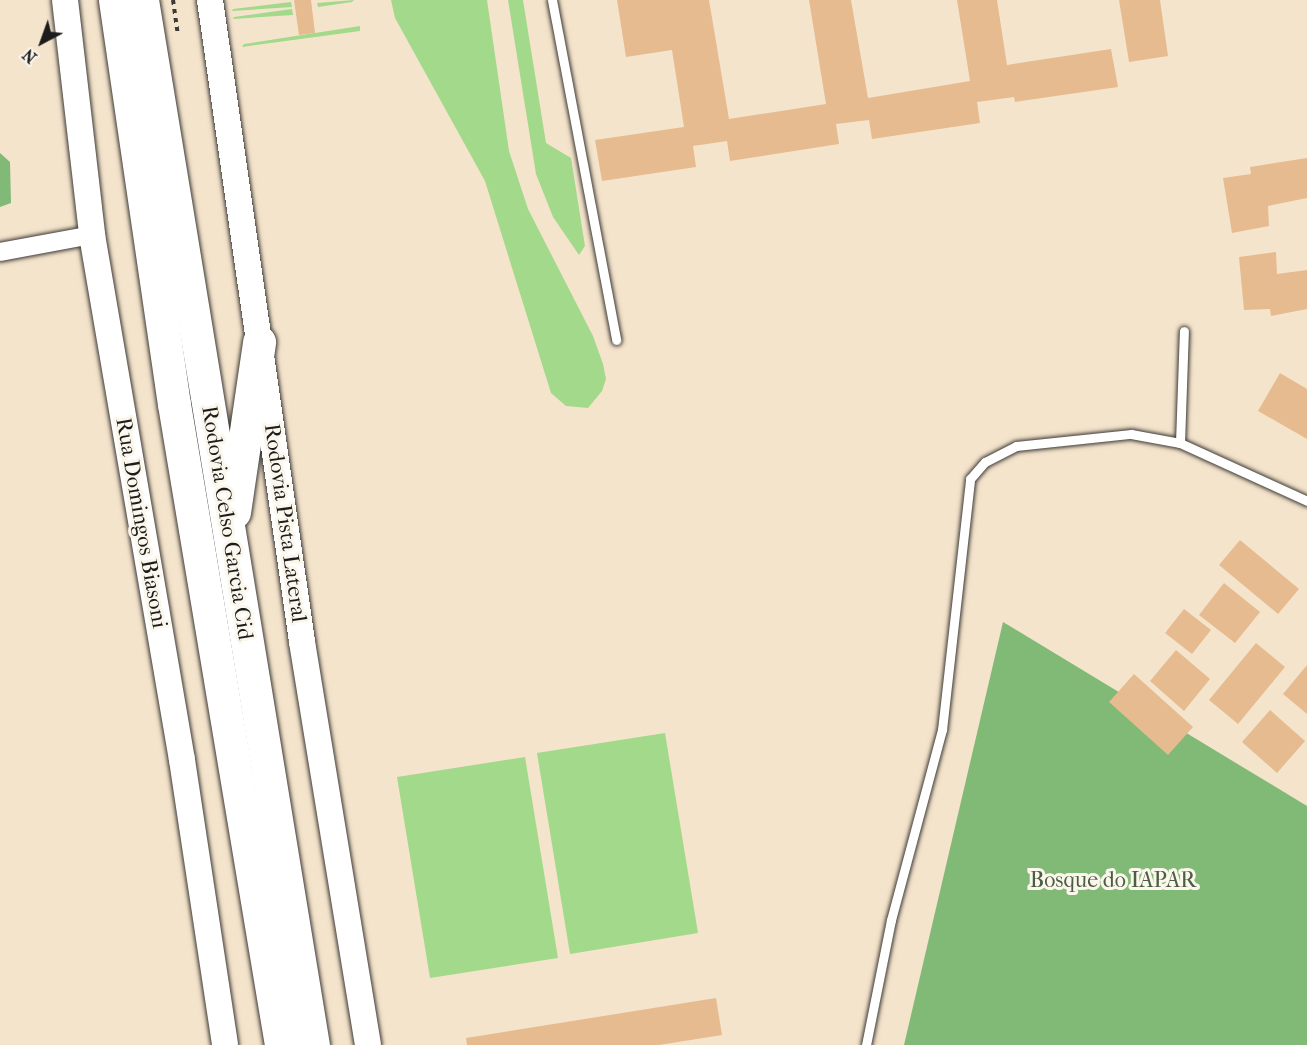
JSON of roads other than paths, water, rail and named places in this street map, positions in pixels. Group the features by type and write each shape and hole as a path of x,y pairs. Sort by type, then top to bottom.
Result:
{"highway":[{"name":"Rodovia Celso Garcia Cid","path":"115,0 174,404 281,1045"},
{"name":"Rodovia Celso Garcia Cid","path":"142,0 313,1045"},
{"path":"230,544 259,342"}],"main road":[{"name":"Rua Domingos Biasoni","path":"65,0 92,235 182,759 225,1045"},
{"name":"Rodovia Pista Lateral","path":"210,0 304,654 368,1045"}],"street":[{"path":"0,252 92,235"}],"lane":[{"path":"552,0 616,340"},
{"path":"1180,443 1184,331"},
{"path":"866,1045 891,920 942,730 970,479 985,462 1016,447 1131,434 1180,443 1307,501"}],"park label":[{"name":"Bosque do IAPAR","path":"1113,881"}]}
